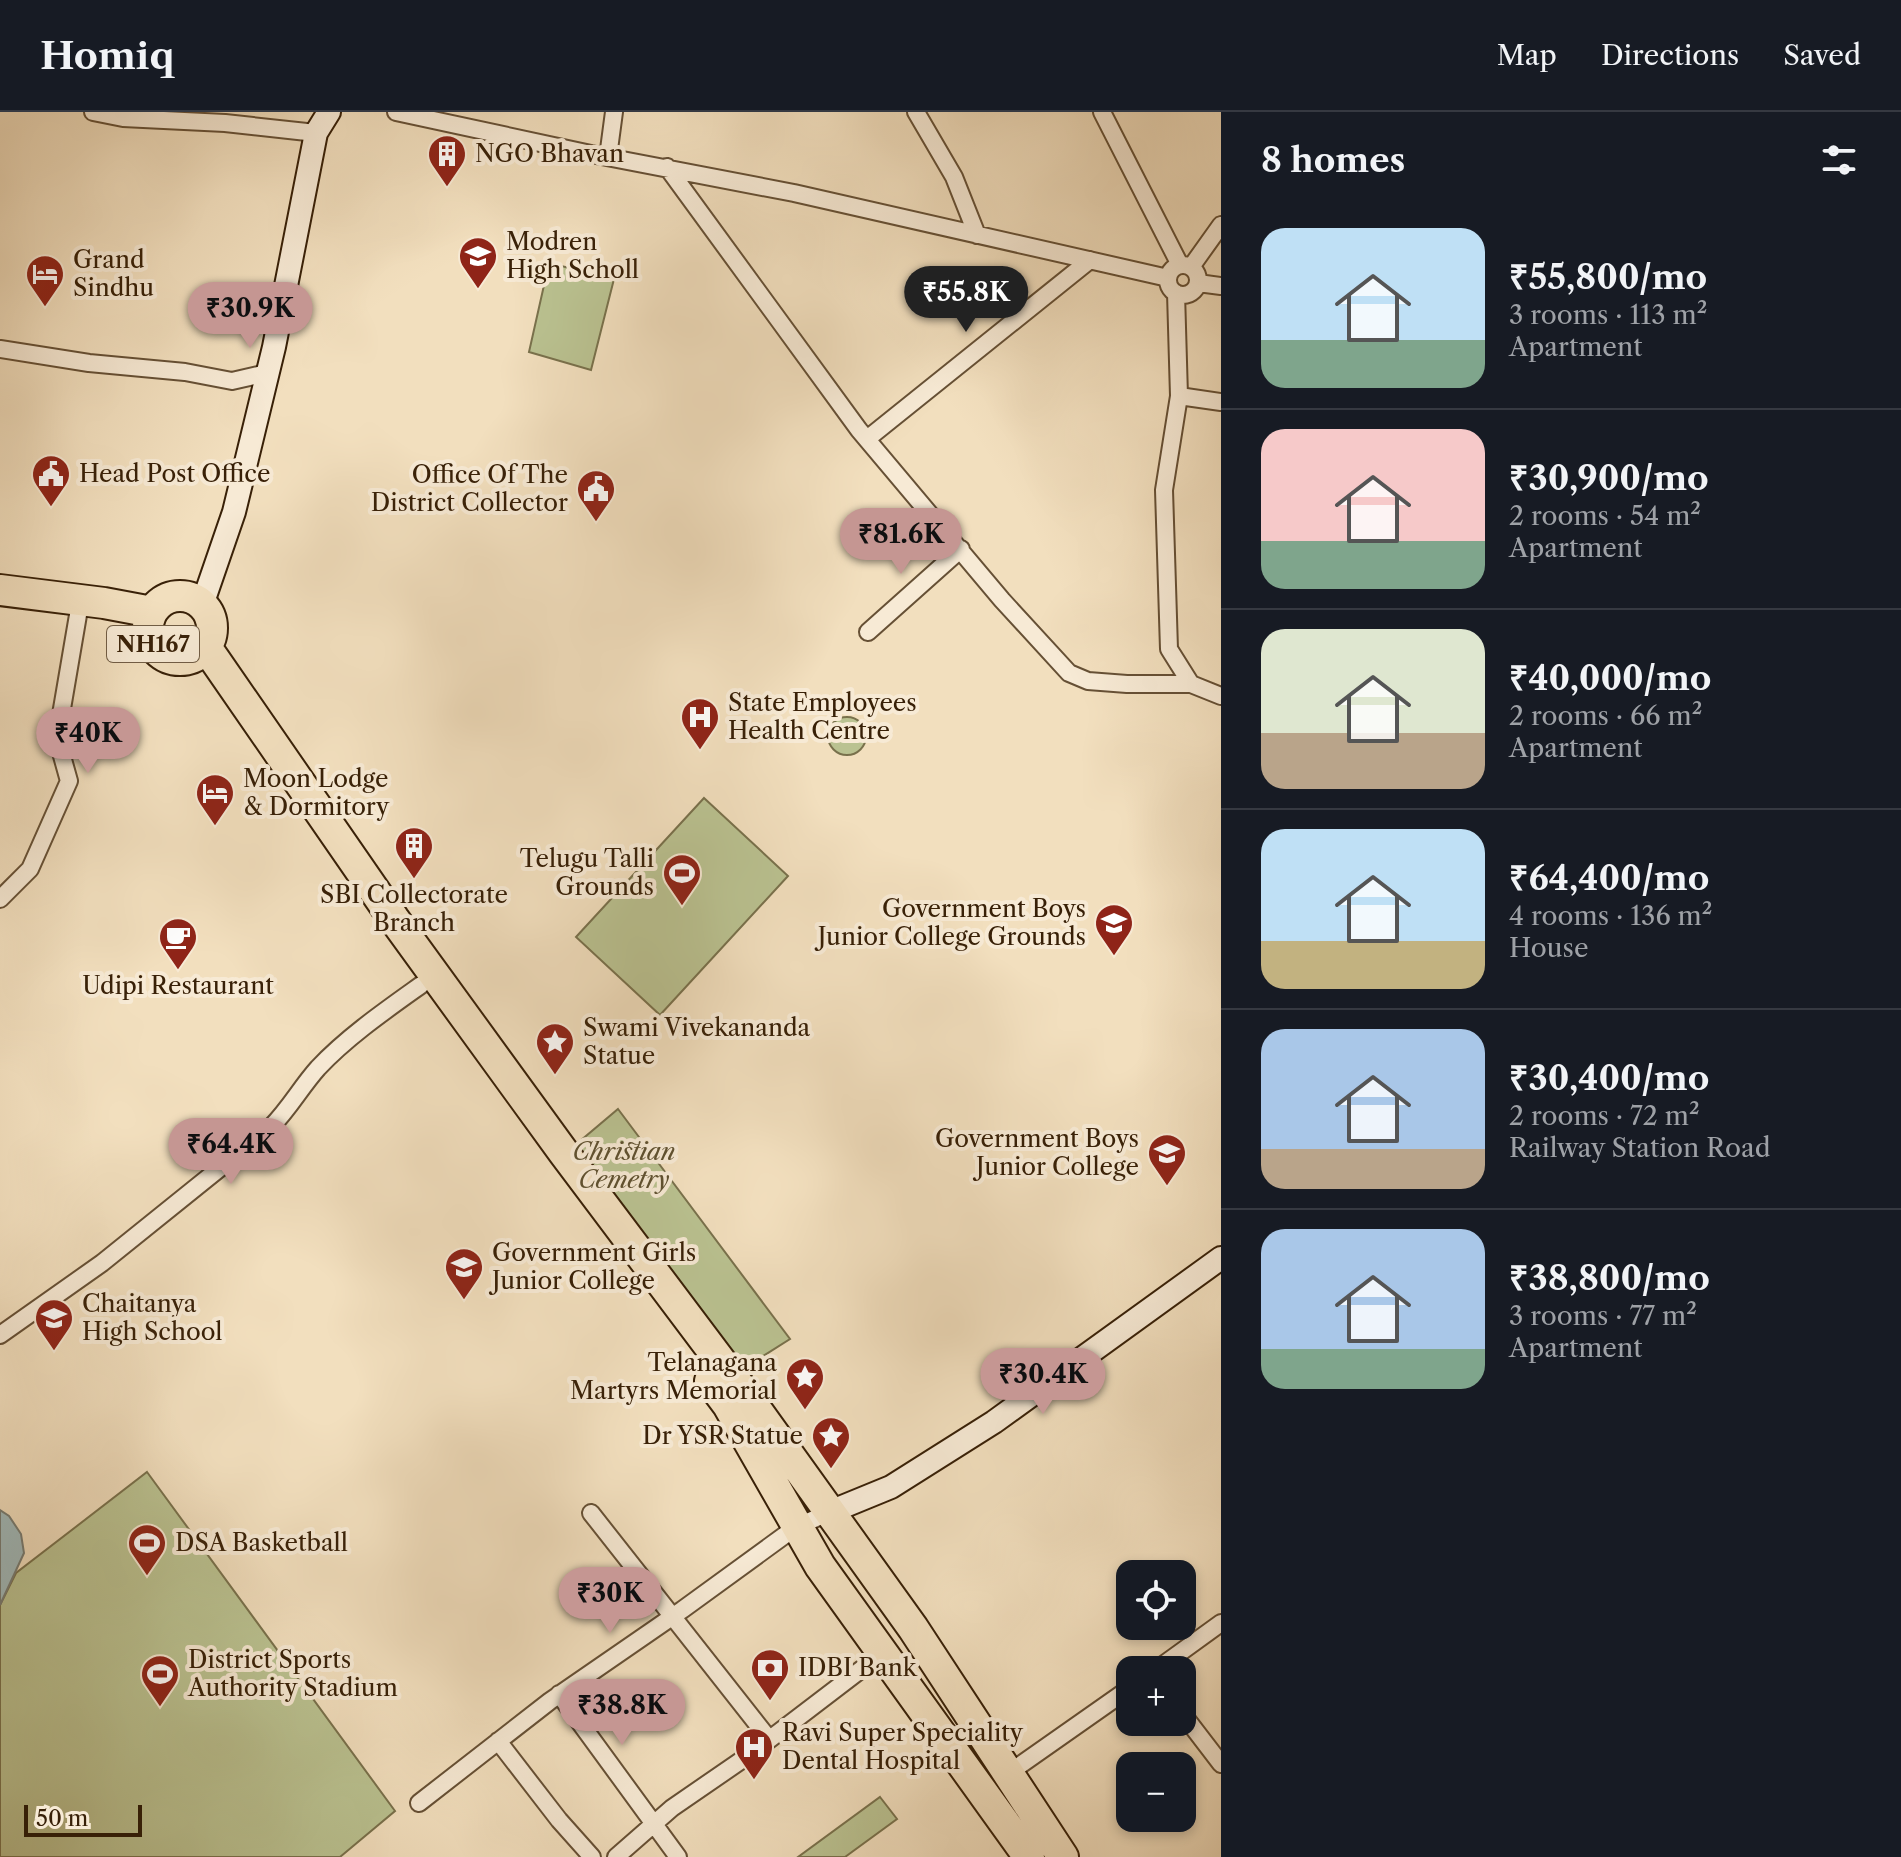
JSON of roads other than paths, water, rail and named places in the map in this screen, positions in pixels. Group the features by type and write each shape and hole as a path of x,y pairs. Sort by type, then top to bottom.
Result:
{"highway":[{"name":"NH167","path":"0,590 104,603 150,619"},
{"name":"NH167","path":"175,597 194,599 208,612 212,630 198,653 179,660 160,653 153,645 150,619 158,605 175,597"},
{"name":"NH167","path":"0,607 150,619"},
{"name":"NH167","path":"198,653 421,985 728,1405 820,1566 1029,1857"},
{"name":"NH167","path":"198,653 830,1512 913,1628 1063,1857"}],"street":[{"path":"93,112 123,118 225,123 316,133"},
{"path":"202,605 234,512 267,373 316,133 329,112"},
{"path":"396,112 667,167 1090,260 1172,286 1187,294 1198,283"},
{"path":"608,157 614,112"},
{"path":"916,112 954,177 977,235"},
{"path":"1102,112 1185,266 1197,275 1198,283"},
{"path":"667,167 867,439 1002,600 1069,673 1088,681 1191,684 1221,696"},
{"path":"1191,684 1169,649 1164,490 1179,396 1173,267 1185,266 1221,225"},
{"path":"867,439 1090,260"},
{"path":"1198,283 1221,286"},
{"path":"0,349 89,363 185,372 232,381 267,373"},
{"path":"1179,396 1221,402"},
{"path":"868,632 961,549"},
{"path":"0,899 30,869 69,781 57,738 78,615"},
{"path":"0,1335 102,1263 271,1127 288,1110 319,1067 421,985"},
{"path":"419,1803 559,1694 674,1616 796,1527 891,1487 981,1430 1221,1258"},
{"path":"591,1513 769,1739"},
{"path":"1175,1656 1221,1623"},
{"path":"616,1857 654,1823 884,1652"},
{"path":"559,1694 678,1857"},
{"path":"1009,1773 1116,1698"},
{"path":"1196,1731 1221,1764"},
{"path":"498,1741 592,1857"}],"water":[{"path":"0,1510 9,1516 21,1534 24,1553 0,1605"}],"place":[{"name":"NGO Bhavan","path":"447,188"},
{"name":"Modren High Scholl","path":"478,290"},
{"name":"Grand Sindhu","path":"45,308"},
{"name":"Head Post Office","path":"51,508"},
{"name":"Office Of The District Collector","path":"596,523"},
{"name":"State Employees Health Centre","path":"700,751"},
{"name":"Moon Lodge & Dormitory","path":"215,827"},
{"name":"SBI Collectorate Branch","path":"414,880"},
{"name":"Telugu Talli Grounds","path":"682,907"},
{"name":"Government Boys Junior College Grounds","path":"1114,957"},
{"name":"Udipi Restaurant","path":"178,971"},
{"name":"Swami Vivekananda Statue","path":"555,1076"},
{"name":"Government Boys Junior College","path":"1167,1187"},
{"name":"Government Girls Junior College","path":"464,1301"},
{"name":"Chaitanya High School","path":"54,1352"},
{"name":"Telanagana Martyrs Memorial","path":"805,1411"},
{"name":"Dr YSR Statue","path":"831,1470"},
{"name":"DSA Basketball","path":"147,1577"},
{"name":"IDBI Bank","path":"770,1702"},
{"name":"District Sports Authority Stadium","path":"160,1708"},
{"name":"Ravi Super Speciality Dental Hospital","path":"754,1781"}],"park label":[{"name":"Christian Cemetry","path":"624,1166"}]}
